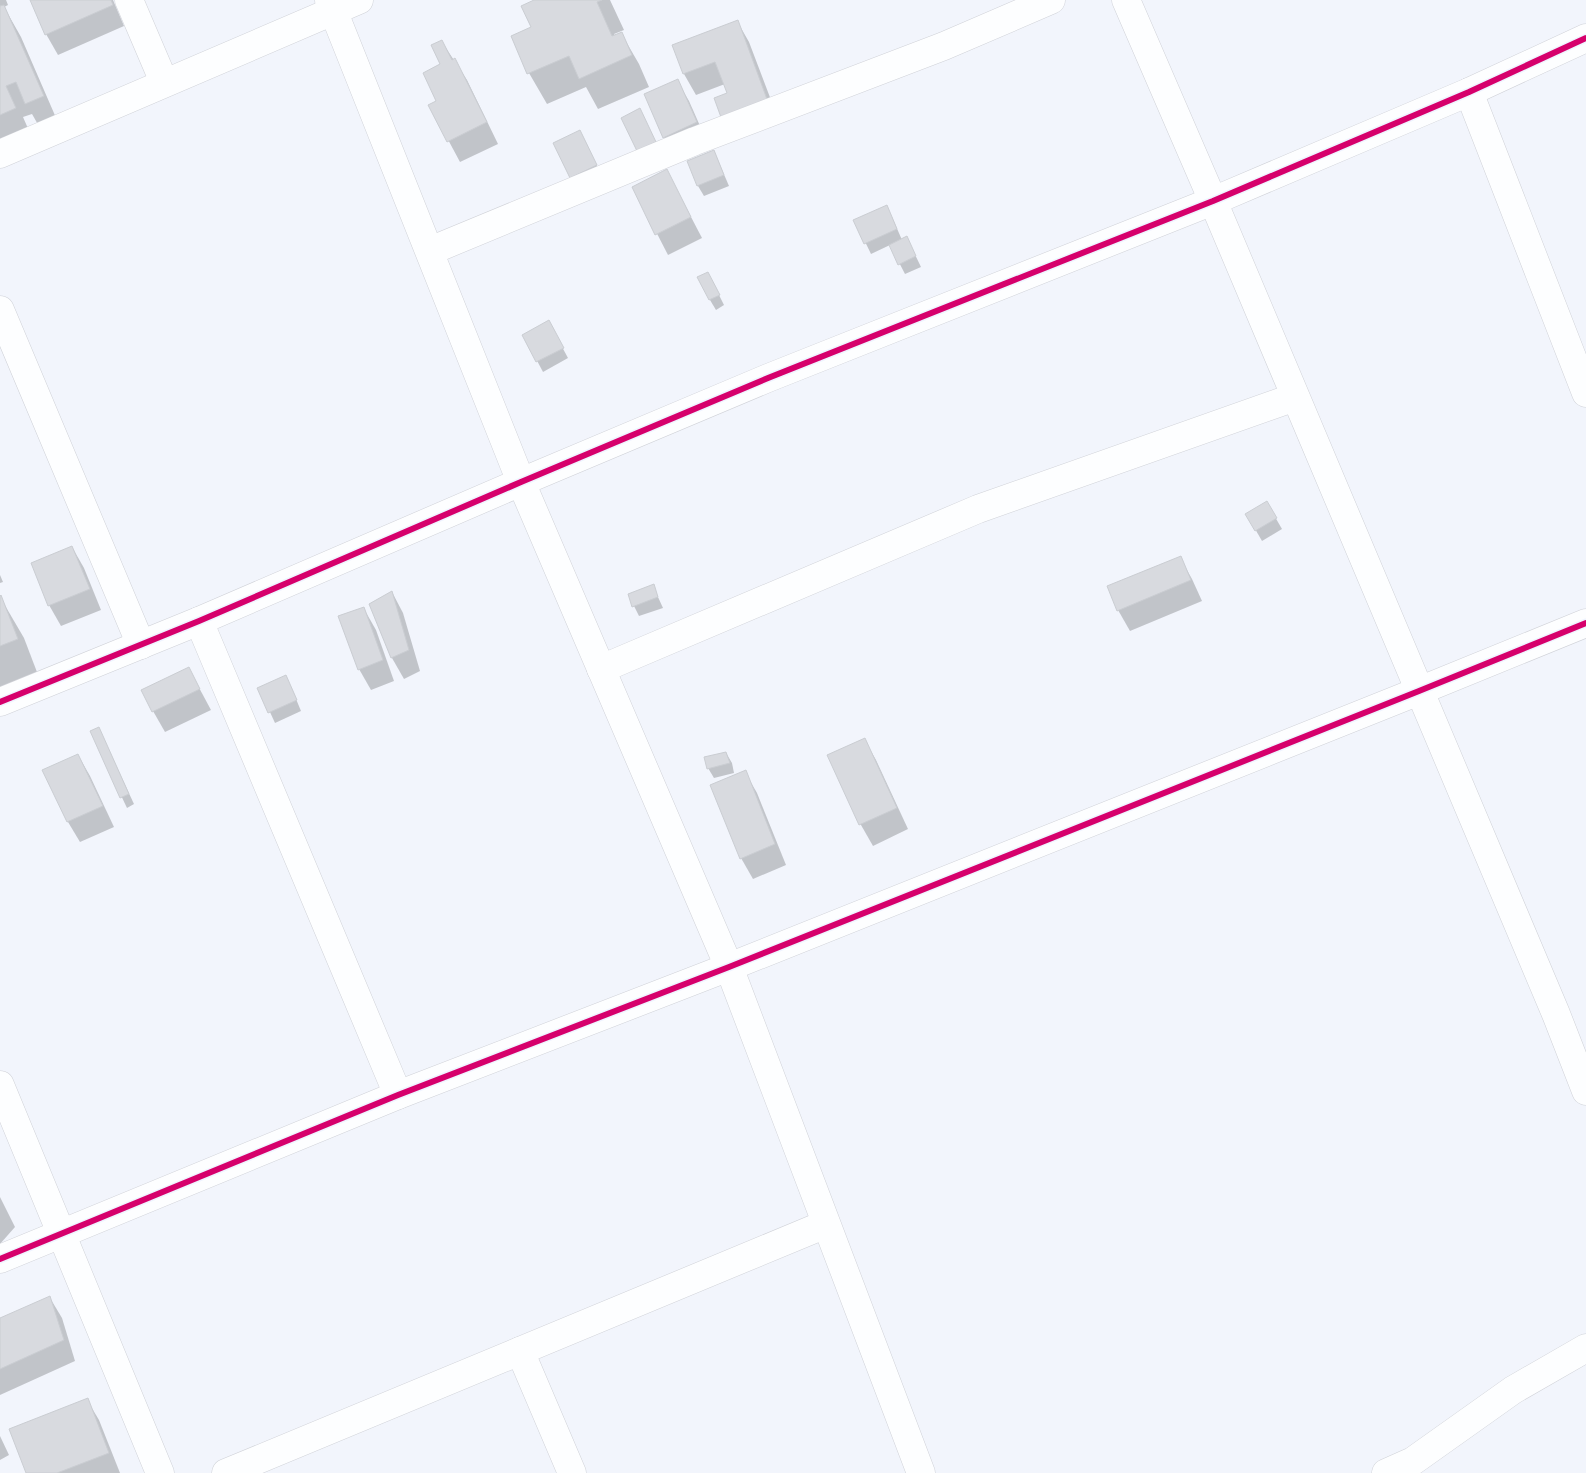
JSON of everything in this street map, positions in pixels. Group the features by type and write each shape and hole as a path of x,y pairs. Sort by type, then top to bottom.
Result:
{"street":[{"path":"129,0 164,82"},
{"path":"0,154 164,82 331,5 359,0"},
{"path":"430,251 695,141 944,46 1050,0"},
{"path":"1126,0 1213,201 1556,1014 1586,1090"},
{"path":"331,5 522,482 729,968 921,1473"},
{"path":"0,702 199,621 768,378 1213,201 1469,92 1586,38"},
{"path":"1469,92 1586,393"},
{"path":"0,310 141,645"},
{"path":"601,668 978,509 1295,397"},
{"path":"199,621 398,1095"},
{"path":"0,1259 398,1095 729,968 1586,623"},
{"path":"0,1085 160,1473"},
{"path":"226,1473 826,1224"},
{"path":"1386,1473 1415,1467 1513,1390 1586,1348"},
{"path":"520,1351 572,1473"}],"building":[{"path":"30,0 111,0 113,5 45,35"},
{"path":"534,0 602,0 597,2 612,36 622,32 632,55 579,79 569,56 527,74 511,36 531,27 521,6"},
{"path":"4,5 44,96 25,104 16,82 6,86 16,108 0,115 0,6"},
{"path":"738,20 768,102 722,120 714,98 727,93 715,62 683,74 672,45"},
{"path":"442,40 452,60 455,58 487,122 447,142 428,105 436,101 423,73 440,64 431,45"},
{"path":"678,79 697,122 663,138 644,94"},
{"path":"640,108 656,142 637,151 621,118"},
{"path":"580,130 597,165 570,178 553,143"},
{"path":"714,150 724,175 697,186 687,161"},
{"path":"667,169 691,217 655,235 632,187"},
{"path":"887,205 897,229 864,244 853,220"},
{"path":"907,236 916,256 898,265 889,245"},
{"path":"708,272 720,295 709,300 697,277"},
{"path":"549,320 564,348 536,362 522,335"},
{"path":"1267,501 1277,518 1255,531 1245,514"},
{"path":"72,546 90,589 48,606 31,563"},
{"path":"1181,556 1191,580 1117,611 1107,586"},
{"path":"654,584 658,597 632,607 628,594"},
{"path":"392,591 409,650 391,658 369,604"},
{"path":"0,596 18,639 0,646"},
{"path":"364,607 383,660 358,670 338,616"},
{"path":"189,667 200,689 152,712 141,690"},
{"path":"286,675 297,700 268,713 257,688"},
{"path":"99,727 129,794 120,798 90,731"},
{"path":"865,738 897,808 859,825 827,755"},
{"path":"726,752 730,763 707,769 704,757"},
{"path":"78,754 103,806 67,822 42,770"},
{"path":"746,770 775,844 740,859 710,785"},
{"path":"50,1296 64,1340 0,1369 0,1318"},
{"path":"88,1398 109,1453 57,1473 26,1473 9,1429"}],"cycle path":[{"path":"0,702 199,621 768,378 1213,201 1469,92 1586,38"},
{"path":"0,1259 398,1095 729,967 1586,623"}]}
